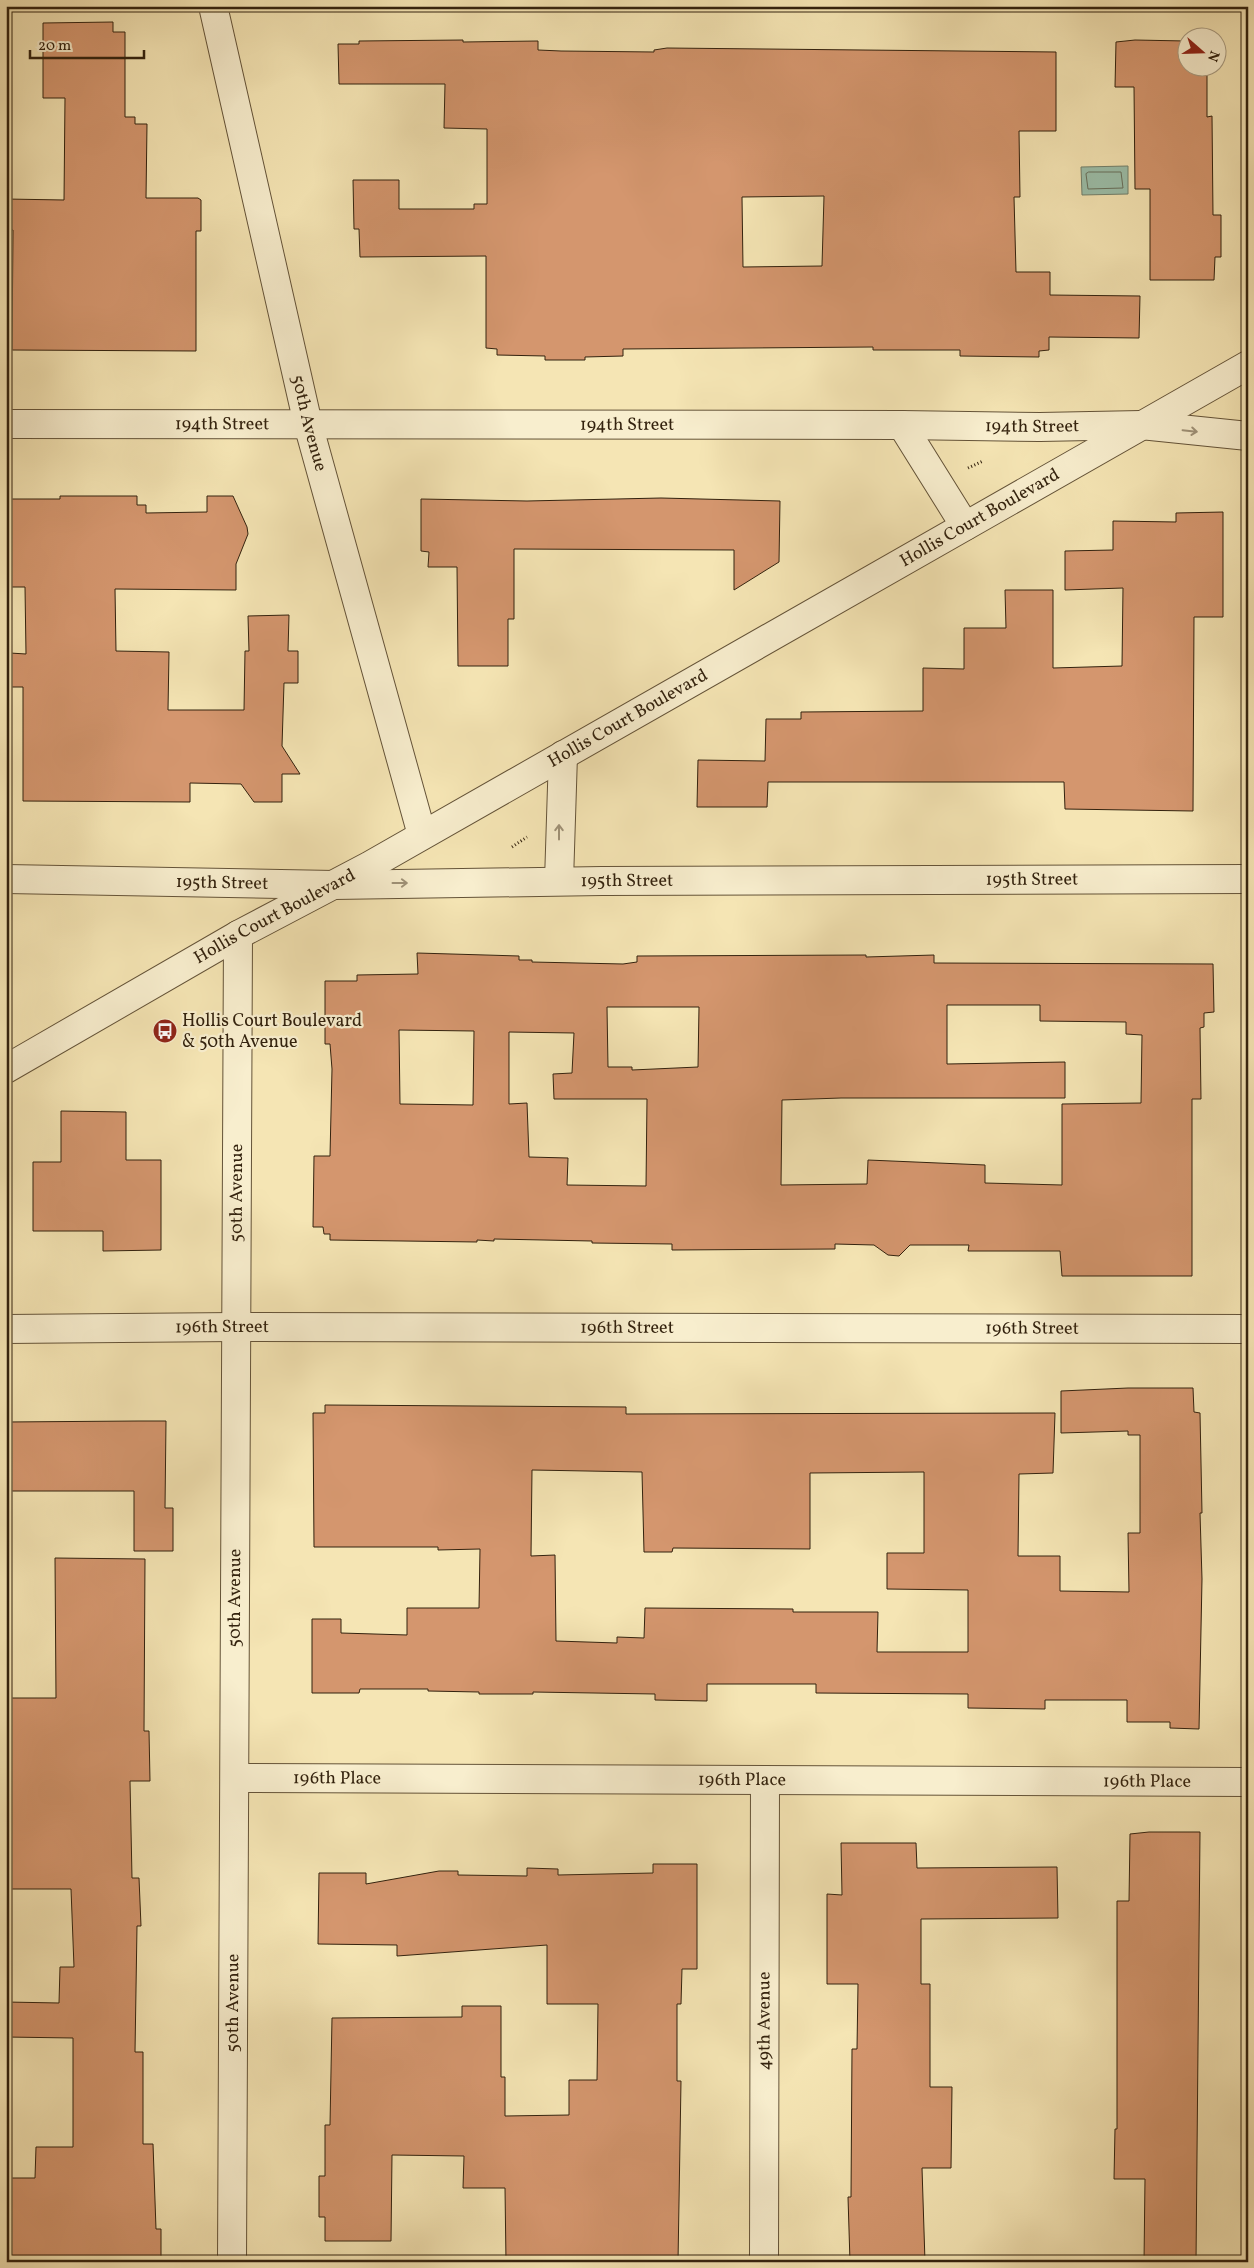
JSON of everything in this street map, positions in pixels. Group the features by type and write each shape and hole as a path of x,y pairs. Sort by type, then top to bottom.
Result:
{"street":[{"name":"50th Avenue","path":"213,6 308,424 422,835"},
{"name":"Hollis Court Boulevard","path":"6,1069 238,935 334,885 1248,365"},
{"name":"194th Street","path":"6,424 902,425 1040,427 1141,425 1248,436"},
{"path":"902,425 965,526"},
{"path":"559,881 563,754"},
{"name":"195th Street","path":"6,879 334,885 559,881 1248,878"},
{"name":"50th Avenue","path":"232,2262 236,1778 235,1327 238,935"},
{"name":"196th Street","path":"6,1329 235,1327 1248,1329"},
{"name":"196th Place","path":"236,1778 1248,1782"},
{"name":"49th Avenue","path":"764,2262 765,1780"}],"water":[{"path":"1128,166 1128,194 1082,195 1081,167"}],"building":[{"path":"113,22 113,32 125,32 125,117 135,117 135,124 147,124 146,198 198,198 201,200 201,231 196,231 196,351 12,350 13,230 6,230 6,199 64,200 65,98 43,98 43,23"},
{"path":"1135,40 1176,41 1176,78 1207,78 1207,117 1212,116 1213,215 1221,215 1221,257 1215,257 1214,280 1150,280 1150,189 1135,189 1134,87 1115,87 1116,42"},
{"path":"359,41 538,41 538,50 561,51 654,52 654,50 667,48 1056,52 1056,131 1019,131 1020,197 1014,197 1016,272 1050,272 1050,295 1140,296 1139,338 1049,337 1049,350 1039,351 1039,357 960,356 960,350 873,350 873,347 623,349 623,356 585,357 585,360 545,360 545,356 497,355 497,349 486,348 486,256 360,257 359,229 354,229 353,180 399,180 399,209 474,209 474,204 487,204 487,129 444,128 445,84 339,84 338,44 359,44","holes":["824,196 822,266 743,267 742,197"]},
{"path":"60,496 137,496 137,505 146,505 146,513 207,512 207,496 233,496 247,527 248,534 236,564 236,590 115,589 116,651 169,652 168,710 244,710 245,651 249,651 248,616 289,615 288,651 298,651 298,683 284,683 282,746 300,774 282,774 282,802 254,802 241,784 190,783 190,802 23,801 23,687 10,687 10,653 26,654 25,587 6,587 6,499 60,499"},
{"path":"661,498 780,501 779,562 734,590 734,550 514,549 514,619 508,619 508,666 458,666 457,567 428,567 429,552 421,551 421,499 527,501"},
{"path":"1223,512 1223,617 1194,617 1193,811 1065,809 1064,782 768,782 767,807 697,807 698,760 765,761 766,719 801,719 801,712 923,711 923,668 964,669 964,628 1006,628 1005,590 1053,590 1053,668 1122,666 1123,588 1065,590 1065,551 1113,550 1113,521 1176,522 1176,513"},
{"path":"417,953 519,956 519,960 532,960 532,962 623,964 637,962 637,956 866,955 866,957 934,955 934,963 1213,964 1214,1012 1204,1013 1204,1027 1200,1028 1201,1099 1192,1099 1192,1276 1062,1276 1060,1251 968,1251 969,1245 910,1245 899,1256 888,1255 874,1245 835,1244 835,1249 672,1250 672,1244 592,1243 592,1241 494,1239 494,1241 477,1240 477,1242 330,1240 330,1234 324,1234 323,1227 313,1227 314,1156 330,1156 332,1069 330,1044 325,1044 325,981 357,981 357,975 418,974","holes":["947,1005 1040,1005 1040,1021 1126,1022 1126,1034 1142,1035 1141,1103 1062,1104 1062,1185 985,1183 985,1165 868,1160 867,1184 781,1185 782,1100 841,1098 1065,1098 1065,1062 947,1064","607,1007 699,1007 698,1067 632,1070 632,1067 608,1067","399,1030 474,1031 473,1105 400,1104","509,1032 574,1033 572,1073 553,1074 554,1099 647,1099 646,1186 567,1185 568,1158 529,1157 527,1103 509,1104"]},
{"path":"61,1111 126,1112 126,1160 161,1160 161,1250 103,1251 103,1231 33,1231 33,1162 61,1162"},
{"path":"1193,1388 1194,1412 1200,1413 1202,1513 1200,1513 1202,1579 1199,1729 1170,1728 1170,1722 1127,1722 1127,1700 1045,1700 1045,1709 968,1708 968,1694 816,1693 816,1684 707,1684 707,1701 655,1700 655,1694 533,1692 533,1694 479,1694 479,1692 428,1691 428,1689 360,1689 359,1693 312,1693 312,1619 341,1619 341,1633 407,1635 407,1608 479,1608 480,1549 438,1550 438,1547 314,1547 313,1413 325,1413 325,1405 626,1407 626,1414 1055,1413 1053,1473 1019,1474 1018,1556 1060,1556 1060,1591 1129,1592 1128,1533 1140,1533 1140,1435 1128,1435 1128,1431 1061,1433 1061,1391","holes":["532,1470 642,1472 644,1552 672,1552 673,1548 810,1549 810,1473 924,1472 924,1553 887,1553 887,1589 968,1590 968,1652 877,1652 878,1612 793,1612 793,1609 645,1608 644,1638 617,1637 617,1643 556,1641 555,1555 531,1556"]},
{"path":"166,1421 165,1508 173,1508 173,1551 134,1551 134,1491 6,1491 6,1422"},
{"path":"55,1558 145,1559 144,1731 149,1731 150,1781 130,1781 132,1878 139,1878 141,1926 137,1926 135,2052 143,2052 143,2144 153,2144 156,2229 161,2229 161,2262 49,2262 49,2260 6,2259 6,2178 35,2178 36,2147 73,2147 73,2038 6,2037 6,2002 59,2003 60,1967 74,1967 71,1889 7,1889 6,1698 56,1698"},
{"path":"1200,1832 1196,2262 1144,2262 1145,2179 1114,2179 1115,2129 1117,2129 1117,1901 1129,1901 1130,1834"},
{"path":"841,1843 916,1843 917,1868 1057,1867 1058,1918 921,1919 921,1984 930,1984 930,2087 952,2087 951,2168 922,2168 925,2262 850,2262 848,2197 851,2197 852,2049 857,2049 858,1984 827,1984 827,1894 842,1895"},
{"path":"653,1864 697,1864 697,1969 682,1969 681,2004 677,2004 677,2081 681,2081 678,2262 506,2262 505,2188 463,2188 464,2156 392,2155 391,2241 325,2241 325,2217 319,2217 319,2176 325,2176 325,2125 330,2125 332,2018 462,2017 462,2006 501,2006 501,2077 505,2077 505,2116 569,2115 569,2080 597,2080 598,2004 547,2004 547,1945 397,1956 397,1945 318,1944 319,1873 366,1873 366,1884 439,1871 458,1871 458,1875 527,1876 527,1868 558,1869 558,1875 653,1873"}],"place":[{"name":"Hollis Court Boulevard & 50th Avenue","path":"165,1031"}]}
